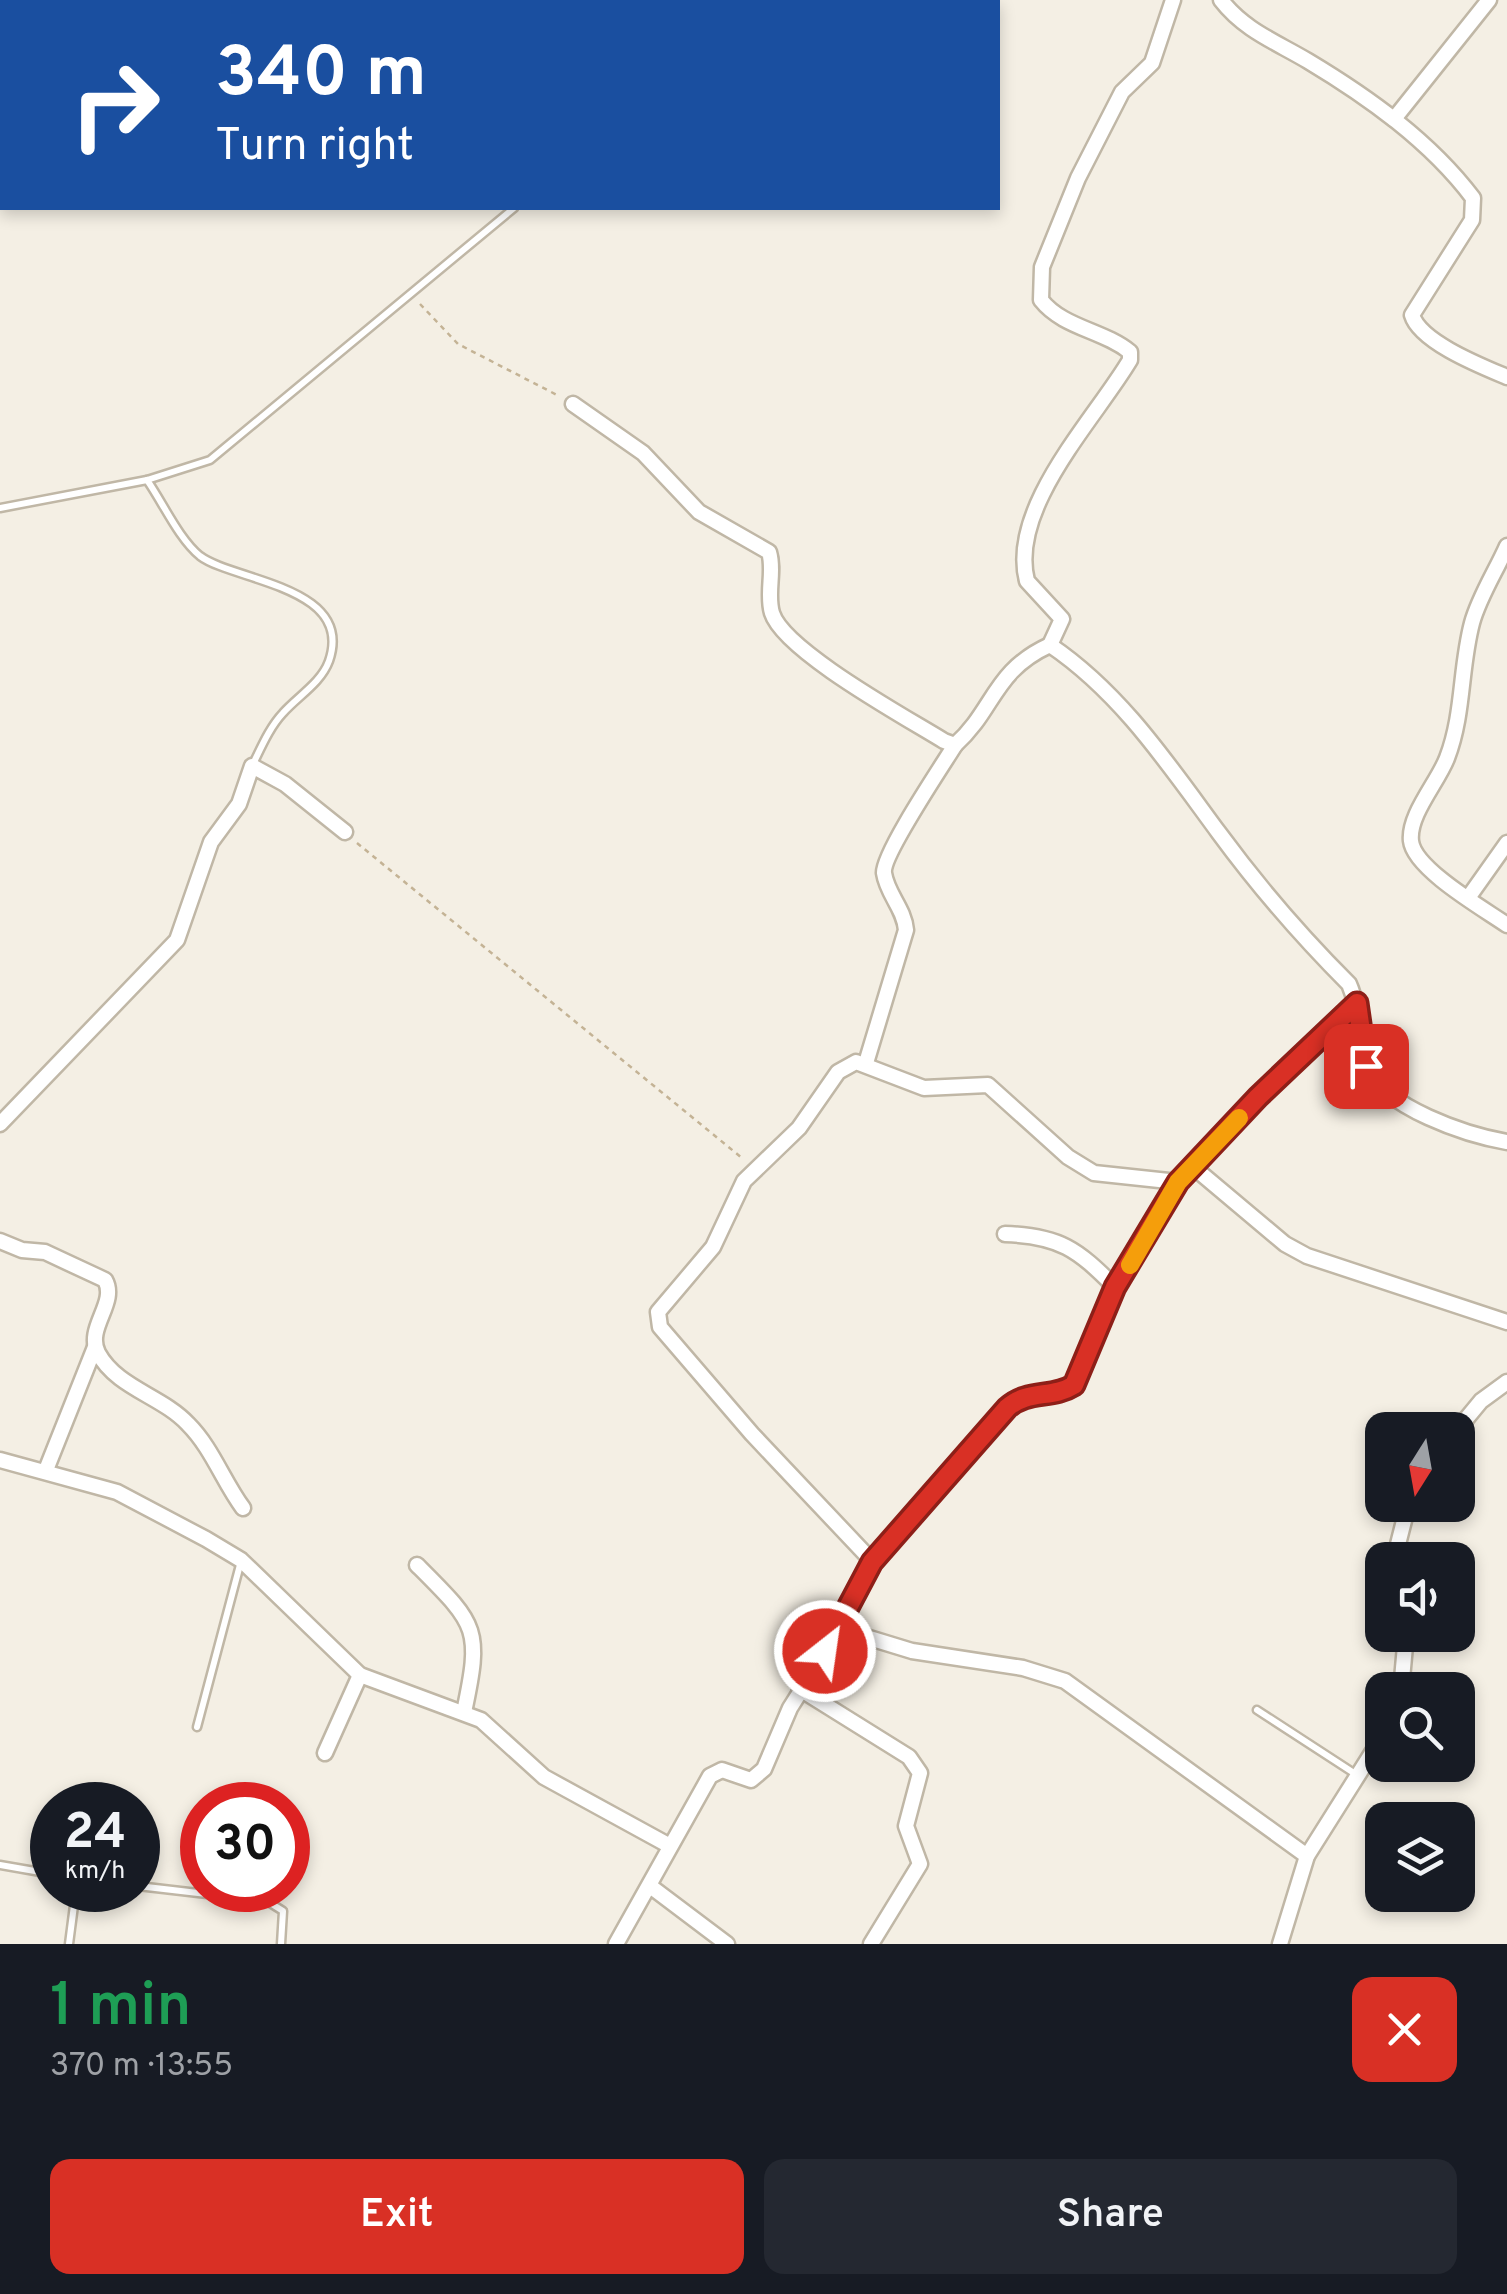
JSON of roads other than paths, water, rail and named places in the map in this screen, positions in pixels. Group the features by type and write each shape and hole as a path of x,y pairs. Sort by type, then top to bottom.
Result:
{"street":[{"path":"866,1063 906,930 904,914 886,880 886,857 955,744 1007,672 1050,645 1062,619 1028,581 1027,542 1042,494 1130,360 1130,352 1052,313 1041,300 1042,267 1078,178 1122,92 1152,63 1174,0"},
{"path":"1220,0 1258,35 1309,62 1394,119 1460,181 1475,208 1472,220 1416,304 1414,324 1458,354 1507,377"},
{"path":"1394,119 1489,0"},
{"path":"573,404 643,453 699,512 769,552 770,608 790,637 870,697 955,744"},
{"path":"1507,546 1473,621 1452,744 1412,829 1416,856 1507,925"},
{"path":"1050,645 1084,670 1128,714 1256,881 1349,984 1357,1003 1363,1053 1378,1083 1452,1128 1507,1142"},
{"path":"0,1124 177,940 211,842 234,813 251,780 252,766 285,784 345,832"},
{"path":"1468,898 1507,844"},
{"path":"616,1944 714,1772 751,1780 761,1774 800,1689 840,1629 872,1562 1016,1399 1062,1393 1074,1385 1115,1287 1178,1182 1357,1003"},
{"path":"872,1562 765,1448 660,1326 658,1312 664,1301 713,1247 738,1190 799,1128 838,1072 856,1062 924,1088 988,1085 1068,1158 1094,1172 1178,1182"},
{"path":"1191,1165 1285,1244 1307,1256 1507,1322"},
{"path":"1006,1234 1035,1234 1066,1244 1115,1287"},
{"path":"0,1241 22,1250 45,1252 105,1280 109,1296 96,1330 95,1348 46,1470"},
{"path":"95,1348 113,1373 186,1420 243,1508"},
{"path":"1472,1412 1507,1382"},
{"path":"0,1460 116,1492 241,1560 360,1675 382,1687 464,1712 508,1740 544,1777 670,1846"},
{"path":"417,1565 464,1612 470,1627 476,1658 464,1712"},
{"path":"840,1629 912,1650 1023,1668 1065,1682 1307,1856"},
{"path":"324,1752 360,1675"},
{"path":"800,1689 909,1757 920,1773 906,1826 920,1864 871,1944"},
{"path":"1284,1943 1307,1856 1365,1765"},
{"path":"650,1886 726,1944"}],"lane":[{"path":"0,508 181,472 220,452 512,210"},
{"path":"147,480 197,554 296,593 320,616 332,638 328,661 316,681 281,714 252,766"},
{"path":"196,1727 241,1560"},
{"path":"1258,1710 1358,1776"},
{"path":"0,1865 30,1870"},
{"path":"160,1889 267,1901 284,1912 281,1944"},
{"path":"69,1944 73,1912"}]}
